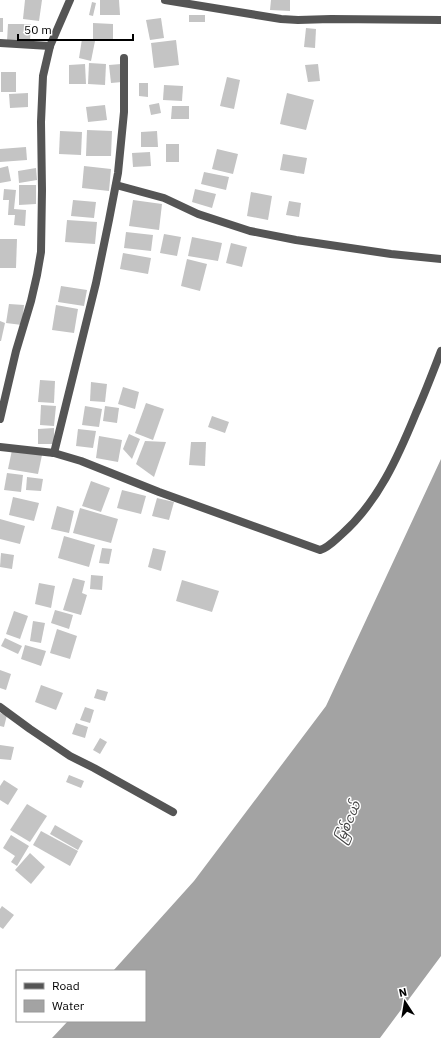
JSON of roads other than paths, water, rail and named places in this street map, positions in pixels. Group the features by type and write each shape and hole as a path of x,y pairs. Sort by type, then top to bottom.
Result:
{"street":[{"path":"0,419 16,350 31,301 41,252 41,122 43,76 50,46 70,0"},
{"path":"165,0 280,19 441,20"},
{"path":"0,43 50,46"},
{"path":"54,453 96,284 116,185 124,112 124,58"},
{"path":"116,185 164,198 198,214 250,231 296,240 391,254 441,259"},
{"path":"0,447 54,453 81,461 159,492 320,550 328,546 350,526 372,501 384,482 407,436 441,351"},
{"path":"0,707 70,756 173,812"}],"water":[{"name":"မြစ်ငယ်","path":"441,459 441,956 380,1038 52,1038 67,1022 146,1022 146,970 114,970 194,881 326,706"}]}
